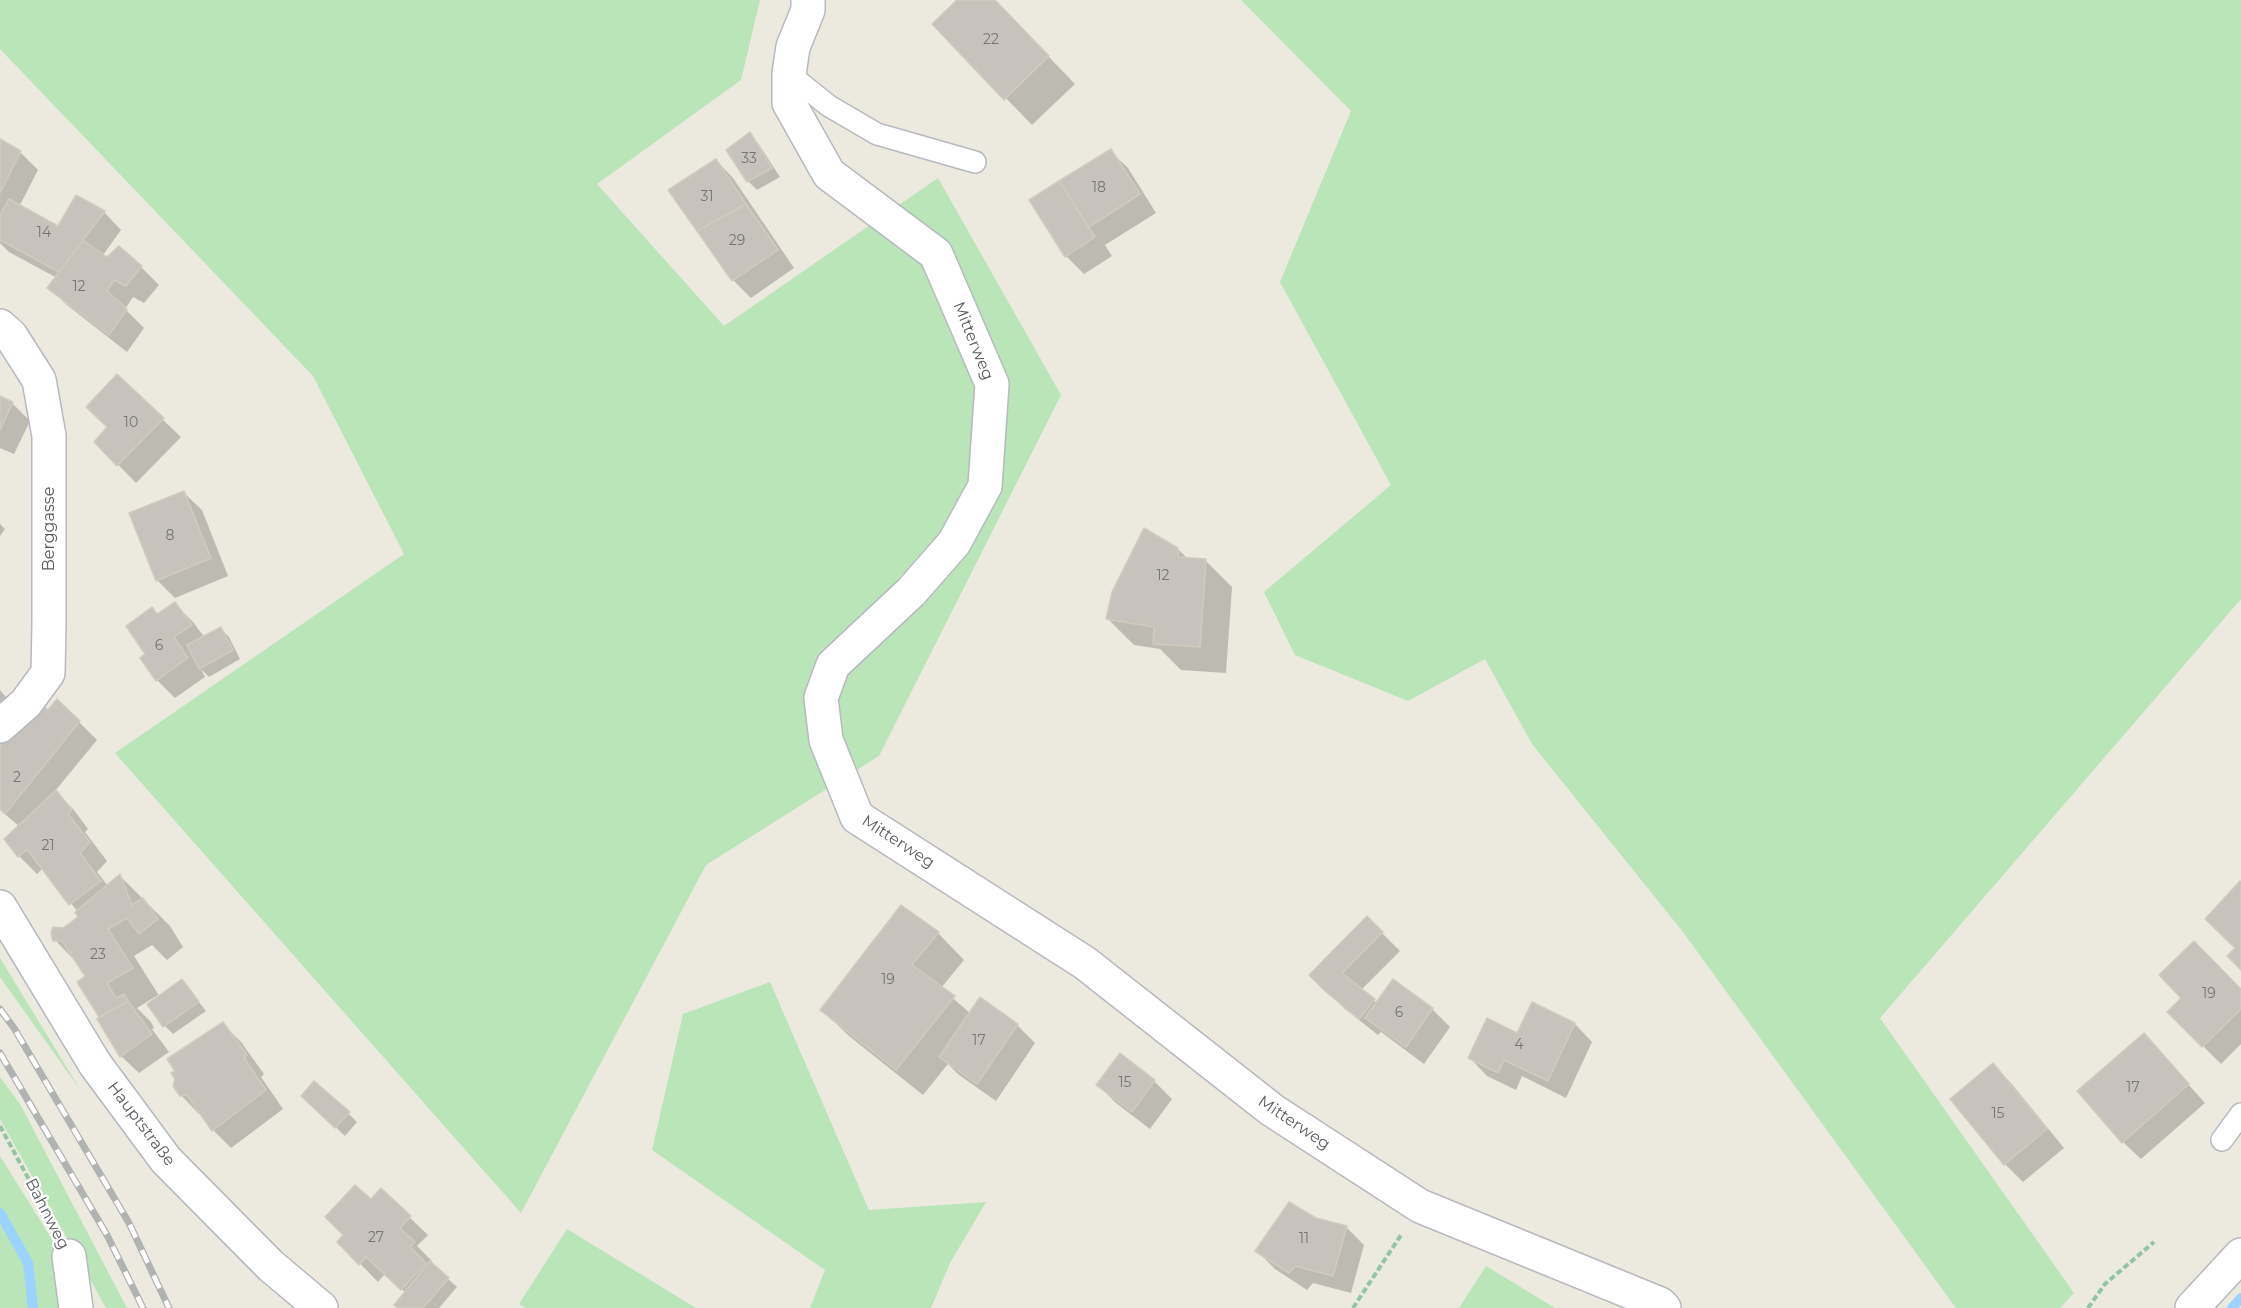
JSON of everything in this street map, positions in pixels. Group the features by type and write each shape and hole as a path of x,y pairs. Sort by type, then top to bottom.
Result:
{"street":[{"name":"Mitterweg","path":"808,0 808,10 793,47 789,74 789,103 829,174 936,254 992,384 985,486 954,543 911,592 833,665 821,698 826,740 857,817 1085,963 1272,1110 1420,1206 1660,1304 1664,1308"},
{"name":"Berggasse","path":"0,326 10,336 39,380 49,436 48,673 26,703 0,726"},
{"name":"Hauptstraße","path":"0,907 95,1064 166,1160 271,1266 321,1308"},
{"path":"2192,1308 2241,1255"},
{"name":"Bahnweg","path":"69,1256 76,1308"}],"lane":[{"path":"789,74 829,106 877,135 975,162"},
{"path":"2222,1140 2241,1114"}],"path":[{"name":"Bahnweg","path":"0,1126 69,1256"},
{"path":"1353,1308 1420,1206"},
{"path":"2088,1308 2105,1284 2154,1242"}],"green space":[{"path":"0,0 760,0 741,80 597,184 724,326 938,178 1061,395 879,756 706,865 521,1213 115,753 404,554 313,376 0,49"},
{"path":"1241,0 2241,0 2241,599 1880,1018 2074,1293 2060,1308 1956,1308 1683,932 1532,744 1485,659 1408,701 1295,655 1264,592 1391,485 1280,282 1351,111"},
{"path":"0,958 81,1091 0,977"},
{"path":"770,982 869,1210 986,1202 950,1263 931,1308 810,1308 825,1270 652,1150 683,1014"},
{"path":"0,1077 20,1104 127,1308 106,1308 0,1119"},
{"path":"0,1156 58,1249 63,1308 0,1308"},
{"path":"567,1229 696,1308 525,1308 519,1304"},
{"path":"1486,1266 1555,1308 1459,1308"}],"building":[{"path":"957,0 995,0 1049,56 1004,100 932,24"},
{"path":"750,132 772,168 747,182 726,150"},
{"path":"0,139 21,151 0,193"},
{"path":"1111,149 1140,194 1089,227 1059,181"},
{"path":"716,159 746,204 697,231 668,190"},
{"path":"1059,181 1095,237 1065,257 1029,200"},
{"path":"76,195 105,211 59,272 0,240 0,215 9,199 58,226"},
{"path":"746,204 778,250 732,281 697,231"},
{"path":"83,240 107,257 119,246 142,266 126,286 114,280 107,291 127,309 109,335 47,288"},
{"path":"117,374 164,418 117,466 94,442 107,427 86,407"},
{"path":"0,396 13,402 0,430"},
{"path":"184,491 211,558 156,581 129,513"},
{"path":"1144,528 1178,548 1178,557 1206,559 1200,647 1153,644 1154,627 1106,619 1112,592"},
{"path":"175,602 192,625 174,637 188,658 156,681 140,658 145,654 126,626 152,607 157,614"},
{"path":"221,627 233,650 199,669 187,645"},
{"path":"57,699 80,721 5,814 0,809 0,746 39,702 48,710"},
{"path":"56,790 72,810 68,814 90,842 80,853 101,881 69,905 27,849 18,857 4,839"},
{"path":"120,874 132,905 143,898 158,919 139,934 127,918 108,929 133,968 107,983 116,998 124,994 128,1001 99,1017 77,982 85,976 62,941 53,941 51,933 53,927 63,928 78,917 75,912"},
{"path":"2240,881 2241,970 2227,956 2235,948 2205,919"},
{"path":"901,905 939,932 912,965 955,996 896,1070 820,1010"},
{"path":"1367,916 1383,932 1342,973 1375,999 1359,1019 1309,975"},
{"path":"2194,941 2241,989 2241,1009 2202,1047 2167,1012 2181,998 2159,975"},
{"path":"182,979 199,1002 163,1027 147,1004"},
{"path":"1393,979 1433,1008 1406,1047 1365,1018"},
{"path":"980,997 1018,1024 977,1084 939,1057"},
{"path":"128,1001 152,1034 120,1057 97,1019"},
{"path":"1532,1002 1575,1023 1548,1081 1504,1060 1498,1073 1468,1058 1487,1018 1517,1033"},
{"path":"223,1022 247,1055 244,1058 266,1090 212,1131 187,1095 180,1096 173,1086 175,1079 171,1073 175,1071 167,1059"},
{"path":"2144,1033 2189,1084 2122,1143 2077,1091"},
{"path":"1120,1053 1155,1080 1132,1112 1096,1085"},
{"path":"1993,1063 2047,1129 2004,1165 1950,1099"},
{"path":"314,1081 350,1112 335,1128 301,1096"},
{"path":"355,1185 371,1199 381,1188 411,1216 400,1228 415,1242 410,1247 426,1263 401,1290 366,1257 359,1265 337,1242 343,1235 325,1217"},
{"path":"1289,1202 1316,1218 1347,1226 1333,1276 1295,1266 1289,1273 1255,1251"},
{"path":"430,1261 449,1278 423,1308 398,1308 394,1305"}],"waterway":[{"path":"0,1213 28,1263 33,1308"},
{"path":"2232,1308 2241,1298"}],"railway":[{"path":"0,1009 14,1028 129,1223 169,1308"},
{"path":"0,1053 107,1235 143,1308"}]}
